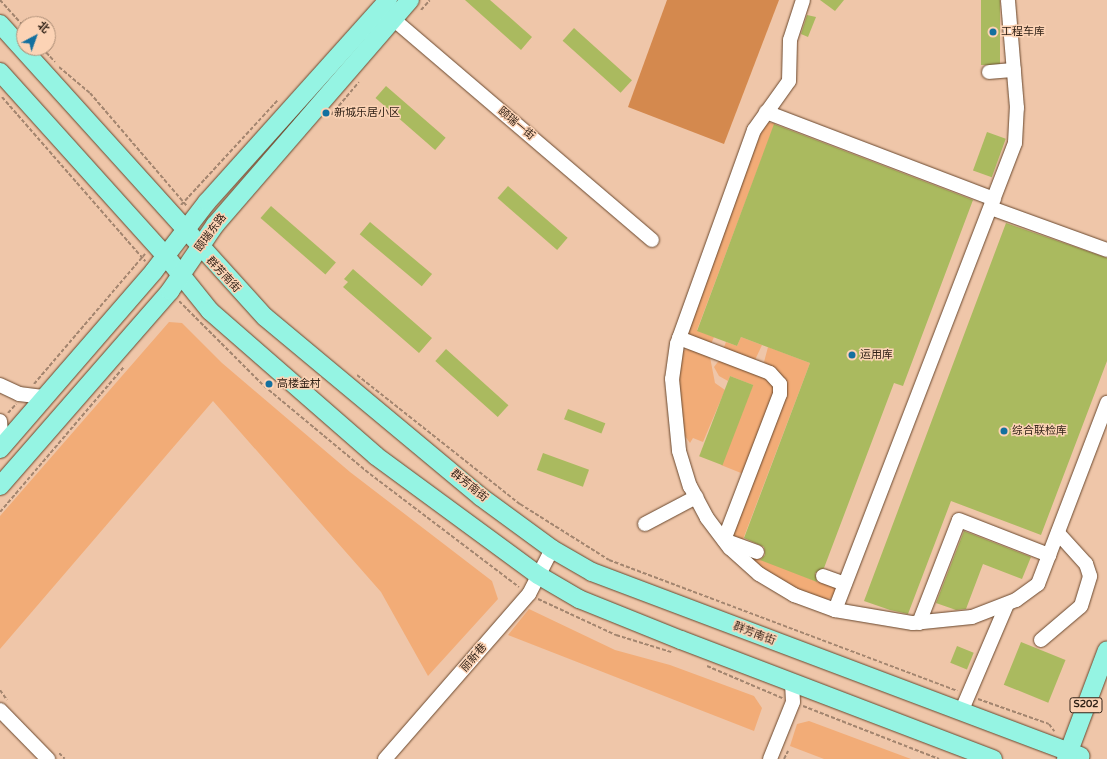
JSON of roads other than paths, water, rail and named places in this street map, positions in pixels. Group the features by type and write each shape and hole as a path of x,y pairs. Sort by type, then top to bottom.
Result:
{"main road":[{"name":"颐瑞东路","path":"1,448 154,271 196,216 387,9 410,0"},
{"name":"颐瑞东路","path":"0,486 170,291 216,225 387,9"},
{"name":"群芳南街","path":"0,24 184,230 199,249 264,318 482,497 552,549 592,572 1073,756"},
{"path":"0,72 165,255 222,322 376,456 538,576 579,599 993,759"},
{"name":"S202","path":"1073,756 1107,650"},
{"name":"S202","path":"1073,756 1107,685"}],"street":[{"path":"803,0 790,40 788,81 754,130 679,338 672,379 673,415 679,451 696,497 724,540 759,574 794,595 835,610 876,620 919,623 972,617 1007,604 1038,584 1107,403"},
{"path":"835,610 993,203 1016,135 1014,70 1008,0"},
{"name":"颐瑞一街","path":"387,9 652,240"},
{"path":"989,72 1014,70"},
{"path":"766,112 1107,250"},
{"path":"679,338 770,373 780,386 724,540"},
{"path":"0,385 18,394 45,397"},
{"path":"0,421 1,448"},
{"path":"645,524 696,497"},
{"path":"919,623 958,520 1049,555"},
{"path":"1041,640 1081,606 1090,576 1086,564 1058,533"},
{"path":"724,540 757,552"},
{"name":"丽新巷","path":"385,759 529,594 552,549"},
{"path":"824,576 845,584"},
{"path":"961,712 1007,604"},
{"path":"770,759 793,702 792,682"},
{"path":"0,710 48,759"}],"place":[{"name":"工程车库","path":"993,32"},
{"name":"新城乐居小区","path":"326,113"},
{"name":"运用库","path":"852,355"},
{"name":"高楼金村","path":"269,384"},
{"name":"综合联检库","path":"1004,431"}]}
